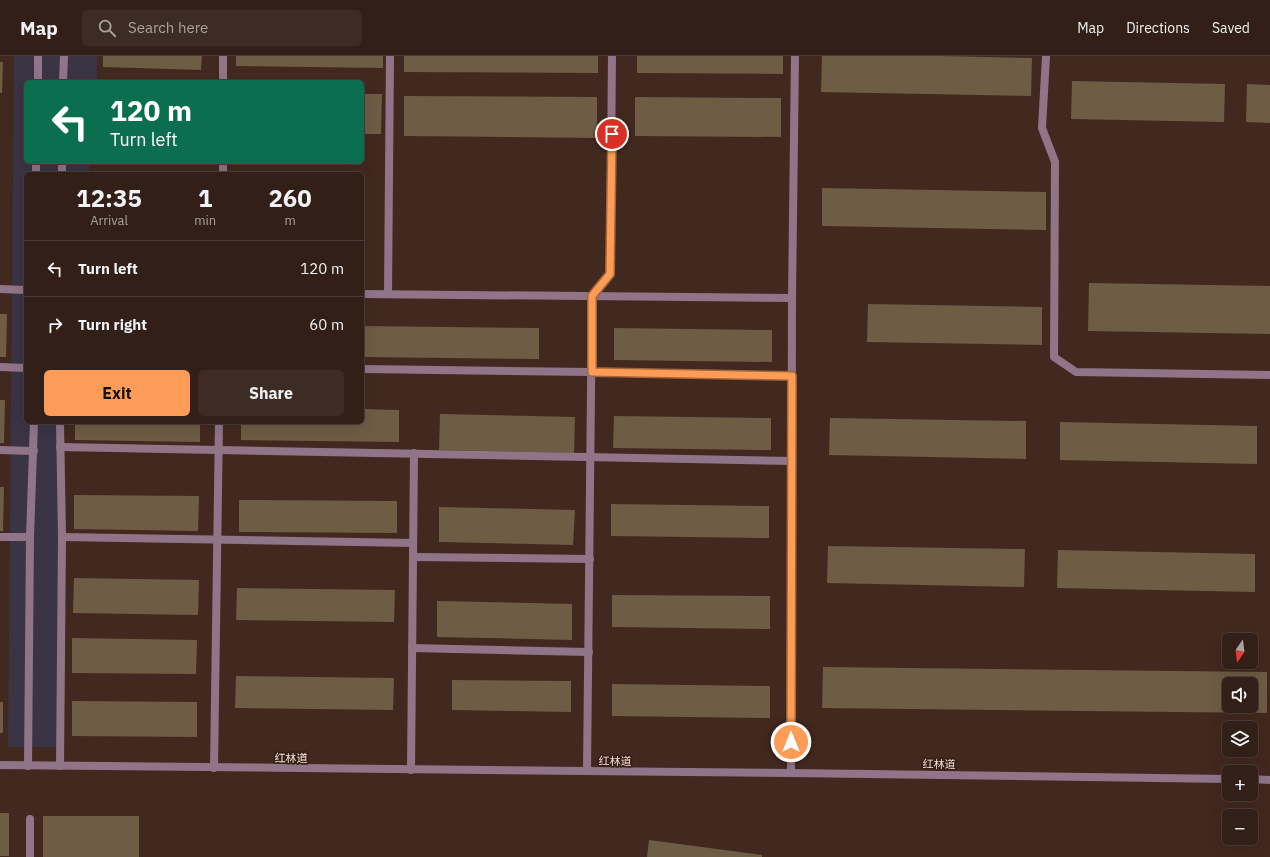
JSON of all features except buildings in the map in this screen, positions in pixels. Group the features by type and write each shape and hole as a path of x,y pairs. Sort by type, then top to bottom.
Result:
{"street":[{"path":"38,56 38,80"},
{"path":"63,80 64,56"},
{"path":"223,56 223,80"},
{"path":"388,294 390,56"},
{"path":"588,771 592,296 610,274 612,56"},
{"path":"791,773 792,298 795,56"},
{"path":"1046,56 1042,128 1055,162 1054,357 1076,372 1270,375"},
{"path":"0,290 24,290"},
{"path":"364,294 792,298"},
{"path":"0,367 24,368"},
{"path":"364,369 792,376"},
{"path":"28,766 30,537 34,424"},
{"path":"60,424 62,537 60,766"},
{"path":"214,768 219,424"},
{"path":"60,447 792,461"},
{"path":"0,450 34,451"},
{"path":"411,770 414,453"},
{"path":"0,537 30,537"},
{"path":"62,537 413,543"},
{"path":"413,557 590,559"},
{"path":"412,648 589,652"},
{"name":"红林道","path":"0,765 1222,779"},
{"path":"1258,780 1270,780"},
{"path":"30,819 30,857"}],"shaded area":[{"path":"14,56 97,56 97,80 24,80 24,164 89,164 89,172 24,172 24,424 62,424 61,747 8,747"}],"route":[{"path":"612,134 610,274 592,296 592,372 792,376 791,742"}]}
